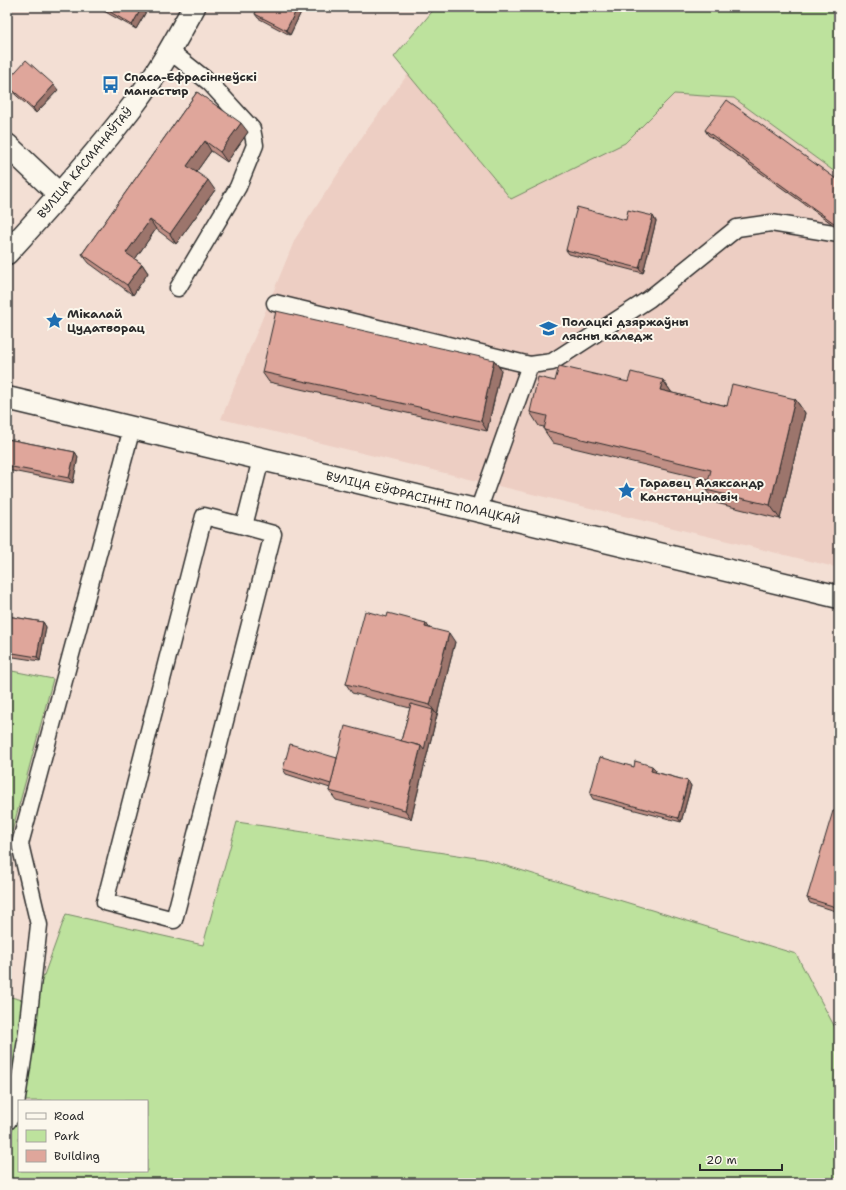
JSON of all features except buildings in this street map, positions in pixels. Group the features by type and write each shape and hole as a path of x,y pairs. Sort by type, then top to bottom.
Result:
{"street":[{"name":"ВУЛІЦА КАСМАНАЎТАЎ","path":"7,253 60,195 136,102 170,50 194,7"},
{"path":"7,145 60,195"},
{"name":"ВУЛІЦА ЕЎФРАСІННІ ПОЛАЦКАЙ","path":"7,398 839,597"}],"lane":[{"path":"170,50 210,83 252,129 255,145 238,187 178,288"},
{"path":"275,303 530,365 552,362 649,299 737,228 771,223 839,234"},
{"path":"478,511 530,365"},
{"path":"7,1122 15,1111 26,1040 39,925 20,844 132,428"},
{"path":"244,526 261,459"},
{"path":"204,516 244,526 273,534 174,920 105,902 204,516"}],"shaded area":[{"name":"Полацкі дзяржаўны лясны каледж","path":"457,7 839,7 839,568 221,419 295,239 364,134"}],"green space":[{"path":"436,7 839,7 839,175 734,98 674,94 625,143 511,199 394,57"},
{"path":"7,670 53,679 7,850"},
{"path":"237,822 484,859 796,954 839,1035 839,1183 7,1183 7,996 34,1003 66,914 203,945"}],"place":[{"name":"Спаса-Ефрасіннеўскі манастыр","path":"111,84"},
{"name":"Мікалай Цудатворац","path":"54,321"},
{"name":"Полацкі дзяржаўны лясны каледж","path":"549,329"},
{"name":"Гаравец Аляксандр Канстанцінавіч","path":"627,490"}]}
